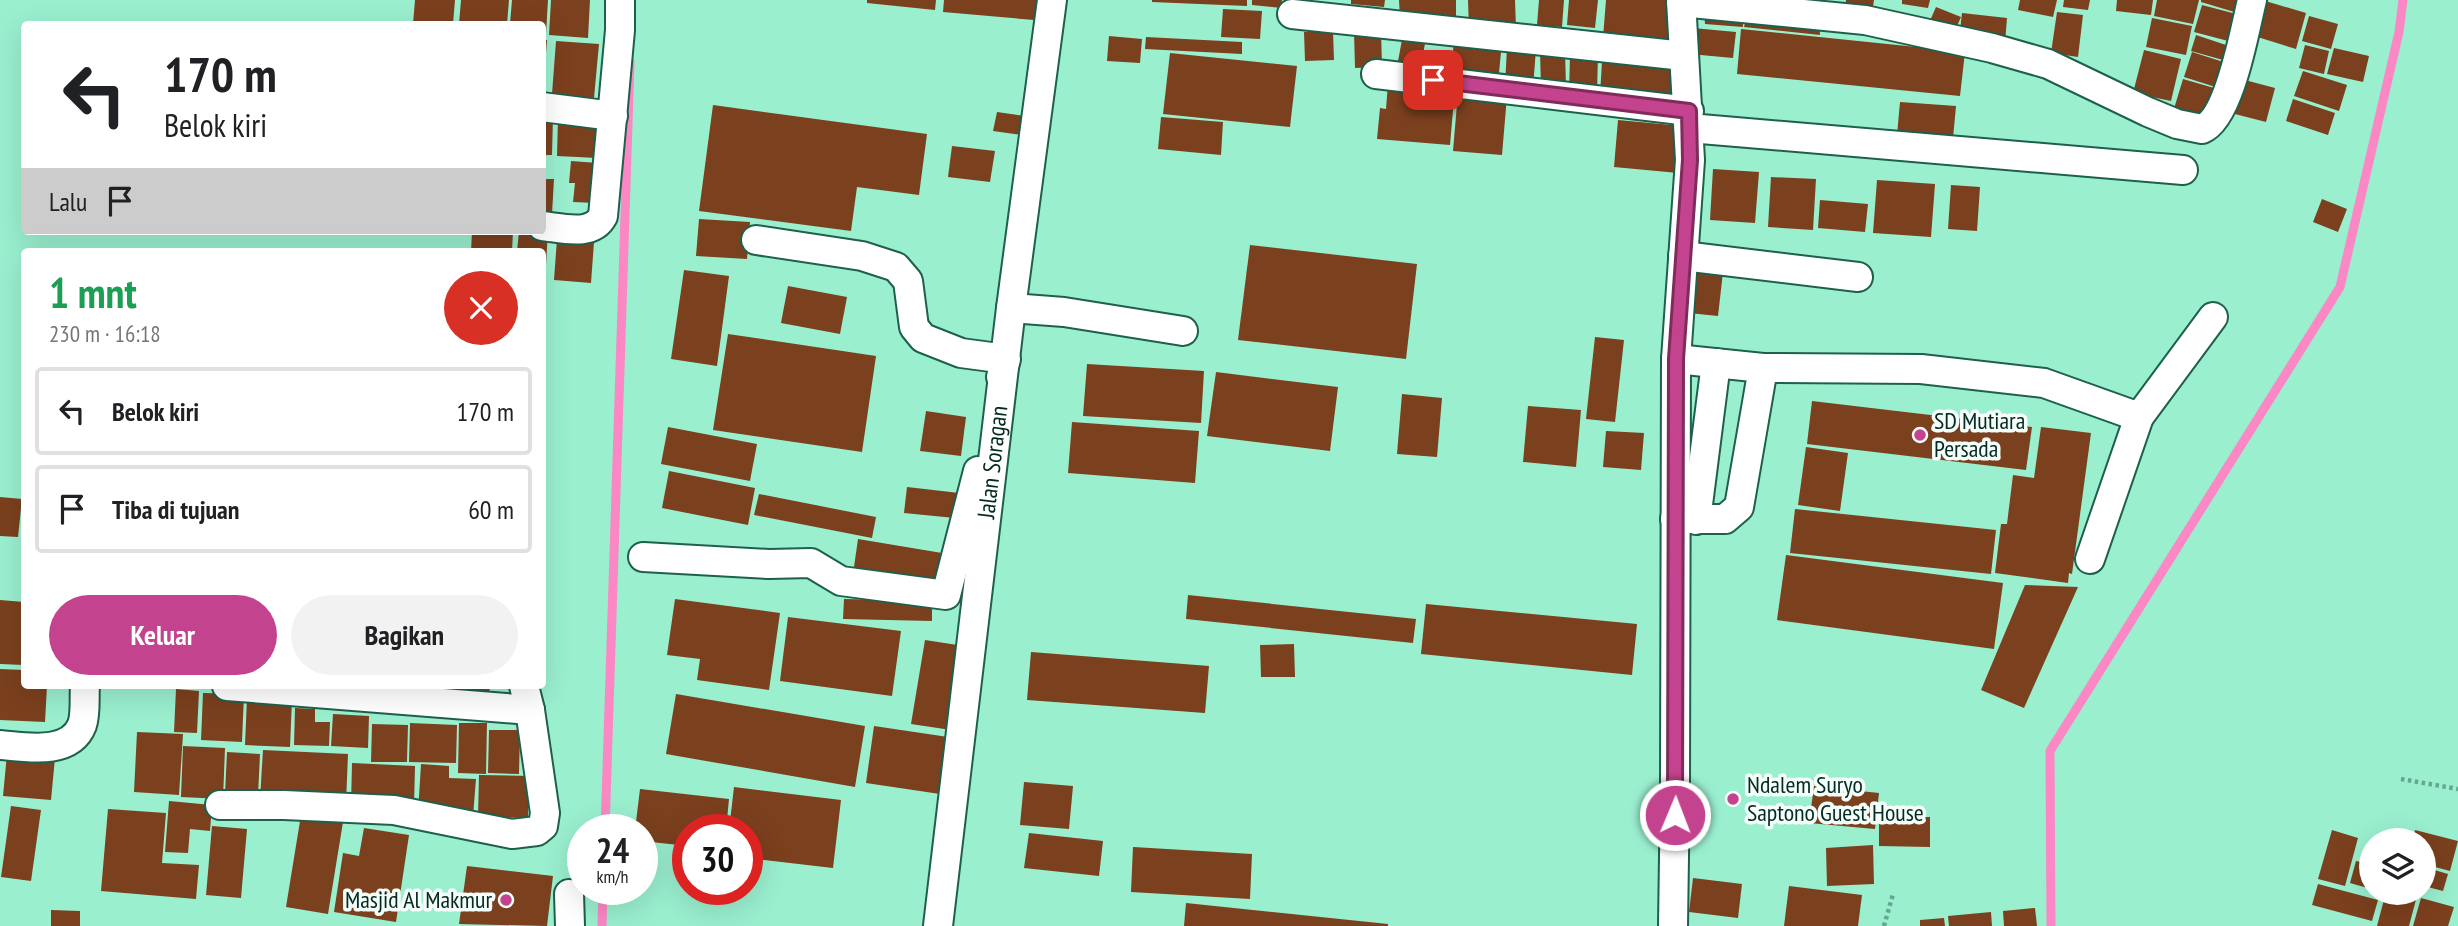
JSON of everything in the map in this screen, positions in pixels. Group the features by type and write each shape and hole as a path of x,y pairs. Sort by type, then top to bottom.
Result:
{"street":[{"path":"546,226 586,229 593,228 601,221 613,116 620,0"},
{"name":"Jalan Soragan","path":"938,926 1011,308 1052,0"},
{"path":"1687,520 1676,359 1690,160 1681,1 1865,20 1992,48 2048,64 2148,112 2177,124 2202,129 2215,120 2224,101 2252,0"},
{"path":"1292,14 1684,57"},
{"path":"1376,74 1689,120 2183,170"},
{"path":"546,108 613,116"},
{"path":"643,557 811,564 841,581 946,595 1006,359 961,353 923,338 914,327 908,281 896,267 862,256 756,240"},
{"path":"1683,256 1857,277"},
{"path":"1011,308 1064,312 1183,331"},
{"path":"2090,559 2139,417 2213,317"},
{"path":"1676,359 1763,368 1921,369 2044,383 2139,417"},
{"path":"1673,926 1675,787 1687,520 1712,363"},
{"path":"1687,520 1725,519 1739,507 1763,368"},
{"path":"0,745 40,747 56,746 69,741 82,725 85,689"},
{"path":"220,805 394,810 512,834 537,831 543,826 545,813 527,698 302,689"},
{"path":"569,905 570,926"}],"path":[{"path":"2402,779 2458,789"},
{"path":"1884,926 1893,894"}],"building":[{"path":"415,0 455,0 453,21 413,21"},
{"path":"461,0 509,0 507,21 459,21"},
{"path":"512,0 548,0 546,34 546,21 510,21"},
{"path":"551,0 590,0 588,38 549,35"},
{"path":"867,0 936,0 935,10 867,3"},
{"path":"944,0 1048,0 1046,21 943,12"},
{"path":"1247,0 1247,6 1152,2"},
{"path":"1252,0 1282,0 1281,8 1252,5"},
{"path":"1351,0 1385,0 1384,7 1351,4"},
{"path":"1399,0 1456,0 1456,18 1400,19"},
{"path":"1468,0 1515,0 1516,29 1469,31"},
{"path":"1539,0 1564,0 1562,27 1537,25"},
{"path":"1569,0 1598,0 1595,28 1567,25"},
{"path":"1606,0 1673,0 1669,43 1603,38"},
{"path":"1846,0 1874,0 1872,13 1845,8"},
{"path":"1902,0 1930,0 1928,8 1902,4"},
{"path":"2020,0 2057,0 2053,17 2018,10"},
{"path":"2064,0 2090,0 2088,10 2063,7"},
{"path":"2117,0 2153,0 2151,15 2116,11"},
{"path":"2157,0 2199,0 2193,24 2154,16"},
{"path":"2201,0 2245,0 2241,14"},
{"path":"2262,0 2306,13 2296,49 2248,34"},
{"path":"2202,5 2240,15 2232,42 2194,32"},
{"path":"1704,7 1742,11 1743,27 1705,24"},
{"path":"1936,7 1961,17 1954,33 1929,23"},
{"path":"1223,9 1262,11 1260,39 1221,37"},
{"path":"1748,12 1819,20 1820,35 1744,27"},
{"path":"2057,12 2083,15 2078,57 2051,53"},
{"path":"1962,13 2007,18 2005,43 1959,39"},
{"path":"2309,16 2338,24 2331,49 2302,41"},
{"path":"2152,18 2192,26 2186,55 2146,47"},
{"path":"1693,28 1736,32 1733,58 1690,54"},
{"path":"1404,29 1427,33 1419,76 1396,72"},
{"path":"1741,29 1965,52 1960,96 1737,74"},
{"path":"1381,30 1382,67 1355,68 1354,31"},
{"path":"1304,32 1333,32 1334,60 1305,61"},
{"path":"2196,35 2235,48 2230,62 2191,51"},
{"path":"1109,36 1142,39 1140,63 1107,61"},
{"path":"1146,37 1242,42 1242,54 1145,49"},
{"path":"1454,38 1502,42 1498,83 1451,79"},
{"path":"556,41 599,44 594,98 552,94"},
{"path":"2305,45 2329,51 2324,74 2299,68"},
{"path":"1507,47 1536,49 1533,88 1505,86"},
{"path":"2334,48 2369,56 2363,82 2327,74"},
{"path":"1565,50 1566,88 1541,89 1540,51"},
{"path":"2144,50 2181,59 2171,101 2133,93"},
{"path":"2192,52 2233,65 2225,90 2184,77"},
{"path":"1170,53 1297,66 1290,127 1163,114"},
{"path":"1570,55 1598,55 1597,94 1569,93"},
{"path":"1602,61 1675,66 1673,100 1600,95"},
{"path":"2303,71 2347,85 2339,111 2294,96"},
{"path":"2183,79 2221,90 2210,123 2173,112"},
{"path":"2241,79 2275,88 2266,122 2231,113"},
{"path":"1388,83 1455,88 1450,145 1377,139 1380,108 1386,109"},
{"path":"1458,92 1507,96 1502,155 1453,151"},
{"path":"2293,99 2335,113 2328,135 2286,121"},
{"path":"1900,102 1956,106 1953,138 1897,135"},
{"path":"713,105 927,134 919,195 857,187 851,231 699,211"},
{"path":"997,112 1033,117 1030,136 993,131"},
{"path":"546,116 553,116 552,155 546,155"},
{"path":"558,117 579,118 579,127 598,127 597,158 557,156"},
{"path":"1161,117 1223,122 1221,155 1158,149"},
{"path":"1618,120 1682,126 1678,173 1614,167"},
{"path":"952,146 995,151 990,182 948,177"},
{"path":"571,161 598,163 596,203 573,202 575,183 569,183"},
{"path":"1713,169 1759,172 1755,223 1710,220"},
{"path":"1771,177 1816,179 1813,230 1768,227"},
{"path":"546,179 554,179 552,214 546,214"},
{"path":"1877,180 1935,184 1931,237 1873,233"},
{"path":"1951,185 1980,187 1977,231 1948,229"},
{"path":"2322,199 2347,209 2338,232 2313,222"},
{"path":"1820,200 1868,204 1865,232 1818,228"},
{"path":"699,219 750,222 747,259 696,256"},
{"path":"548,230 546,265 546,248 517,248 519,235 546,235"},
{"path":"472,235 513,235 512,248 471,248"},
{"path":"557,239 594,242 591,283 554,280"},
{"path":"1250,245 1417,264 1406,359 1238,340"},
{"path":"1694,268 1723,272 1718,316 1689,313"},
{"path":"684,270 729,276 717,366 671,359"},
{"path":"788,286 847,297 840,334 781,323"},
{"path":"728,334 876,356 862,452 713,430"},
{"path":"1595,337 1624,340 1615,422 1586,419"},
{"path":"1087,364 1204,371 1201,423 1083,416"},
{"path":"1216,372 1338,387 1330,451 1207,436"},
{"path":"1402,394 1442,398 1437,457 1397,454"},
{"name":"SD Mutiara Persada","path":"1812,401 2032,427 2026,470 1807,444"},
{"path":"1528,406 1581,410 1576,467 1523,462"},
{"path":"926,411 966,417 961,456 920,451"},
{"path":"1072,422 1199,431 1195,483 1068,473"},
{"path":"668,427 757,444 750,481 661,464"},
{"path":"2041,427 2091,433 2072,574 2069,573 2068,583 1995,573 2001,524 2007,524 2013,475 2034,478"},
{"path":"1606,431 1644,433 1641,470 1603,467"},
{"path":"1806,447 1848,453 1840,511 1798,505"},
{"path":"669,471 755,488 748,525 662,508"},
{"path":"907,487 968,494 965,519 904,513"},
{"path":"759,494 876,517 872,538 754,515"},
{"path":"0,497 21,499 18,537 0,536"},
{"path":"1795,509 1996,530 1991,574 1790,553"},
{"path":"858,539 954,555 948,589 853,574"},
{"path":"1786,555 2003,583 1994,649 1777,620"},
{"path":"2025,585 2078,587 2024,708 1981,690"},
{"path":"1188,595 1416,619 1413,643 1186,619"},
{"path":"675,599 780,613 769,690 697,680 700,659 667,655"},
{"path":"844,599 932,601 932,621 843,619"},
{"path":"0,600 21,602 21,665 0,664"},
{"path":"1426,604 1637,624 1632,675 1421,654"},
{"path":"788,617 901,631 892,696 780,681"},
{"path":"925,640 964,646 951,730 911,724"},
{"path":"1294,644 1295,677 1261,677 1260,645"},
{"path":"1031,652 1209,666 1205,713 1027,700"},
{"path":"0,669 21,670 21,689 47,689 45,722 0,720"},
{"path":"176,689 199,691 197,733 174,732"},
{"path":"445,689 490,689 488,701 444,695"},
{"path":"203,693 244,694 242,742 201,740"},
{"path":"676,694 865,726 855,787 666,754"},
{"path":"247,698 292,700 290,747 245,745"},
{"path":"295,708 315,709 315,722 330,722 329,746 294,745"},
{"path":"333,714 369,716 368,748 331,746"},
{"path":"410,723 457,725 456,763 409,762"},
{"path":"459,723 487,723 486,774 458,773"},
{"path":"372,724 408,725 407,762 371,762"},
{"path":"874,726 948,737 940,794 866,783"},
{"path":"489,730 520,730 519,774 488,773"},
{"path":"137,732 183,734 179,795 134,792"},
{"path":"183,746 225,748 223,799 181,797"},
{"path":"263,750 348,754 346,803 260,799"},
{"path":"227,752 260,754 258,796 225,794"},
{"path":"7,754 55,758 51,800 3,796"},
{"path":"352,763 415,766 414,807 351,805"},
{"path":"421,764 449,766 449,778 476,779 473,816 418,813"},
{"path":"479,775 529,776 528,818 478,817"},
{"path":"1024,782 1073,786 1069,829 1020,825"},
{"path":"1814,786 1879,793 1875,829 1809,823"},
{"path":"734,787 841,800 833,868 763,860 763,814 731,814"},
{"path":"640,789 729,799 728,814 672,814 672,844 658,843 658,814 637,814"},
{"path":"169,801 212,805 210,831 190,829 188,853 165,852"},
{"path":"11,806 41,810 31,881 1,877"},
{"path":"108,809 166,813 162,863 199,865 196,899 101,891"},
{"path":"301,815 343,822 328,914 286,907"},
{"path":"1930,817 1930,847 1879,846 1879,818"},
{"path":"212,826 247,829 241,898 206,895"},
{"path":"364,828 409,835 396,922 334,912 343,853 359,856"},
{"path":"2332,830 2358,838 2345,886 2318,879"},
{"path":"1029,833 1103,841 1099,876 1024,868"},
{"path":"2436,835 2458,841 2450,871 2436,867"},
{"path":"1873,845 1874,884 1827,886 1826,848"},
{"path":"1133,847 1252,854 1250,899 1131,892"},
{"path":"2356,861 2359,862 2359,886 2350,883"},
{"name":"Masjid Al Makmur","path":"467,866 553,876 547,926 459,924"},
{"path":"2436,870 2448,874 2443,891 2436,889"},
{"path":"1693,878 1742,884 1738,918 1689,912"},
{"path":"2318,884 2359,895 2359,905 2377,905 2372,921 2312,905"},
{"path":"1789,886 1862,895 1858,926 1784,926"},
{"path":"2436,902 2454,907 2448,926 2413,926 2419,905 2436,905"},
{"path":"1186,903 1388,924 1388,926 1184,926"},
{"path":"2383,905 2415,905 2409,926 2377,926"},
{"path":"2035,908 2037,926 2004,926 2003,911"},
{"path":"51,910 80,911 80,926 51,926"},
{"path":"1991,912 1992,926 1949,926 1948,916"},
{"path":"1944,918 1945,926 1920,926 1920,920"}],"waterway":[{"path":"2051,926 2050,751 2340,287 2399,32 2403,0"},
{"path":"606,814 630,62"},
{"path":"602,926 603,905"}],"place":[{"name":"SD Mutiara Persada","path":"1920,435"},
{"name":"Ndalem Suryo Saptono Guest House","path":"1733,799"},
{"name":"Masjid Al Makmur","path":"506,900"}],"route":[{"path":"1433,80 1689,111 1690,160 1676,359 1675,815"}]}
